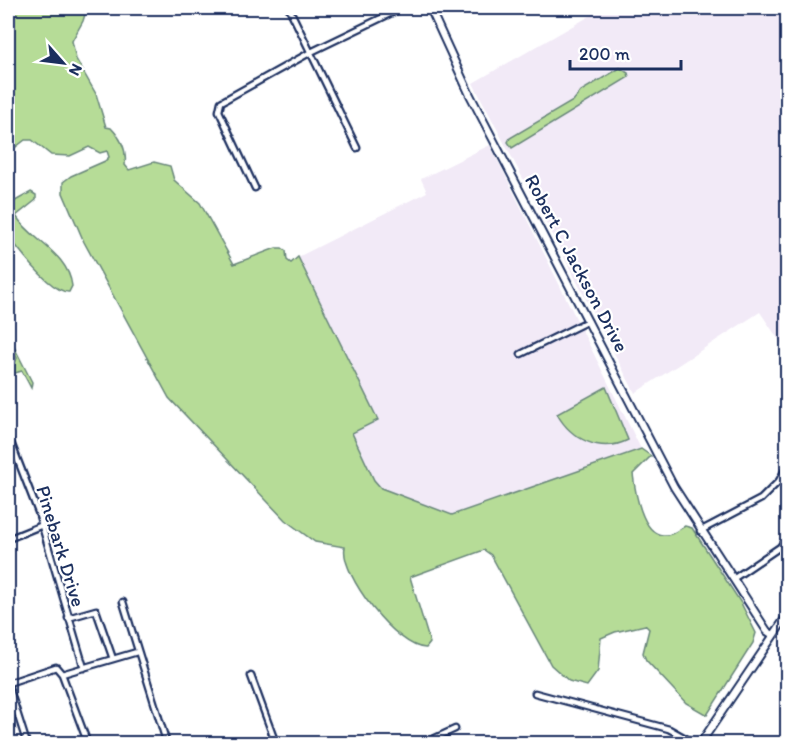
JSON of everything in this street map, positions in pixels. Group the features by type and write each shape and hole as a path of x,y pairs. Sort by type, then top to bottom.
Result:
{"main road":[{"name":"Robert C Jackson Drive","path":"430,8 469,93 674,487 700,531 767,631 773,635"},
{"path":"700,744 788,614"}],"street":[{"path":"289,8 357,148"},
{"path":"255,188 219,111 221,102 311,52 402,8"},
{"path":"521,354 588,321"},
{"name":"Pinebark Drive","path":"8,435 38,512 40,526 84,668"},
{"path":"700,531 761,499 778,481 788,464"},
{"path":"778,481 788,487"},
{"path":"8,539 40,526"},
{"path":"733,579 780,547 788,536"},
{"path":"123,602 167,744"},
{"path":"68,618 96,610 113,659"},
{"path":"62,674 137,652"},
{"path":"27,744 8,684 52,667 62,674 88,744"},
{"path":"250,676 276,744"},
{"path":"535,693 669,729 696,744"},
{"path":"422,744 456,729"}],"shaded area":[{"path":"604,8 787,8 787,352 760,312 635,393 473,83"},
{"path":"490,145 641,449 452,515 381,488 374,480 352,433 378,419 298,257 427,192 421,179"}],"green space":[{"path":"8,8 87,8 72,41 76,59 96,94 106,127 111,128 120,140 125,155 125,165 129,170 154,162 170,166 174,180 200,203 234,264 276,248 286,251 287,260 291,263 298,257 378,420 352,433 374,480 381,488 452,515 641,449 651,456 633,474 638,501 645,520 656,533 663,535 672,534 685,526 692,528 741,603 756,633 753,643 707,715 686,703 646,660 643,653 649,629 645,625 601,638 598,671 587,686 569,681 551,665 491,555 484,550 410,577 430,643 426,648 414,645 386,624 351,574 345,547 315,542 285,520 169,398 84,242 63,193 63,182 105,161 109,157 107,151 100,153 89,147 70,156 51,155 32,140 25,140 8,153"},
{"path":"620,68 628,73 629,77 512,148 508,142 510,138 573,101 581,91"},
{"path":"31,192 36,195 36,200 16,216 64,265 72,286 69,292 53,286 27,260 8,235 8,205"},
{"path":"8,335 32,382 31,388 22,371 8,375 8,367 14,365 17,358 8,343"},
{"path":"606,387 628,440 617,444 597,445 587,442 570,431 557,414"}]}
